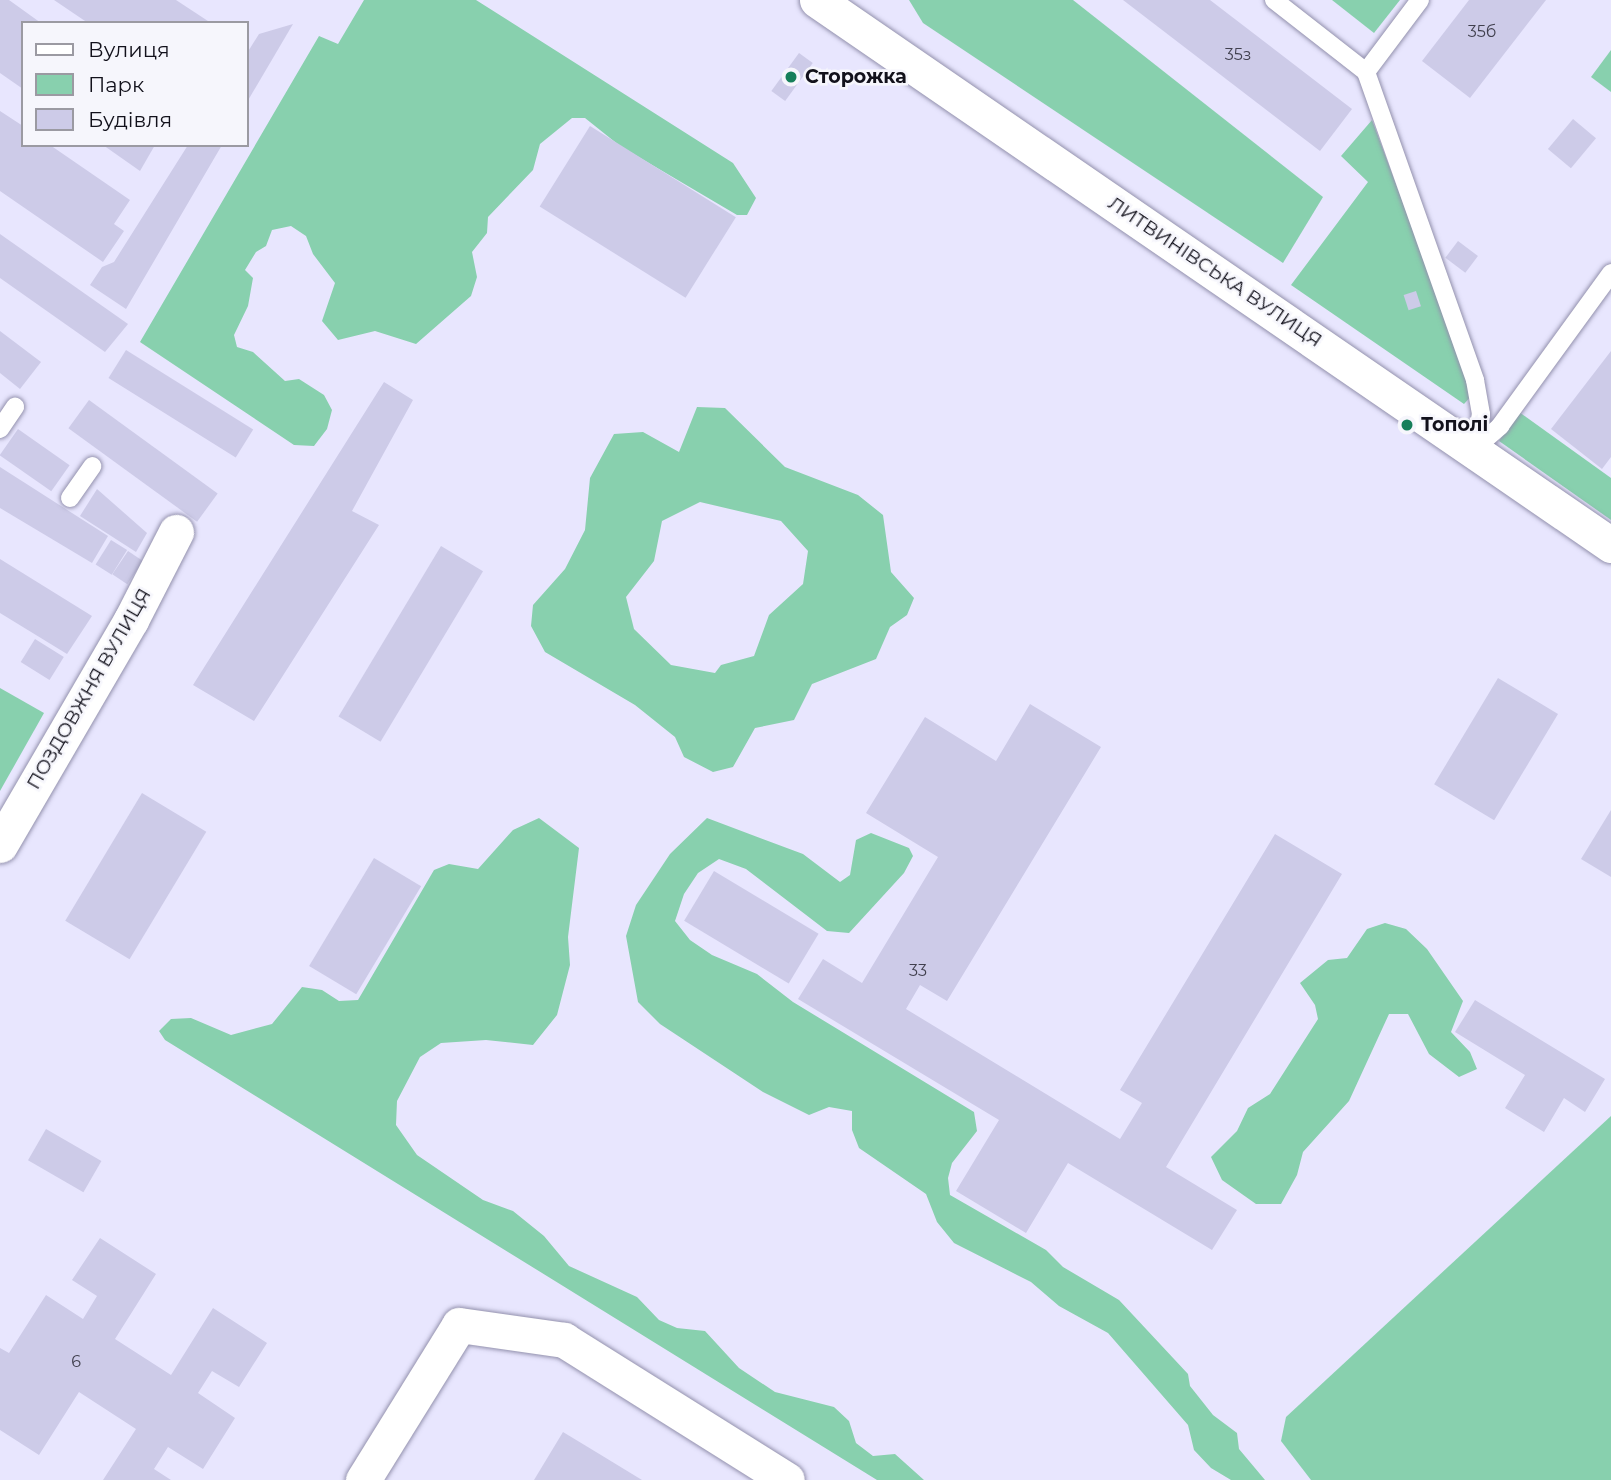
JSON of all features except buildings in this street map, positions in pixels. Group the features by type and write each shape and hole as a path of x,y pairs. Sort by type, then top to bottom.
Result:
{"street":[{"name":"ЛИТВИНІВСЬКА ВУЛИЦЯ","path":"817,0 1611,545"},
{"name":"ПОЗДОВЖНЯ ВУЛИЦЯ","path":"0,845 131,620 176,532"},
{"path":"363,1480 459,1325 564,1340 787,1480"}],"lane":[{"path":"1273,0 1366,72 1475,380 1481,414 1474,449"},
{"path":"1366,72 1420,0"},
{"path":"1474,449 1500,426 1611,273"},
{"path":"0,429 15,407"},
{"path":"70,498 92,466"}],"green space":[{"path":"364,0 476,0 733,163 756,198 747,215 737,215 620,146 585,118 572,118 540,144 533,170 488,217 487,233 472,252 477,277 471,296 416,344 375,331 338,340 322,321 335,283 313,254 306,236 291,226 272,230 266,246 256,252 245,270 253,278 248,306 234,335 237,347 253,352 285,381 299,379 324,395 332,410 327,429 314,446 294,445 140,342 319,36 338,44"},
{"path":"909,0 1073,0 1323,197 1283,263 923,23"},
{"path":"1332,0 1400,0 1374,33"},
{"path":"1611,50 1611,92 1591,77"},
{"path":"1372,120 1474,393 1464,404 1291,285 1368,182 1341,156"},
{"path":"697,407 725,408 785,467 858,495 883,515 891,572 914,598 907,615 890,627 876,659 812,684 794,720 755,728 733,767 713,772 684,757 675,737 635,705 545,652 531,626 533,605 565,569 585,530 590,478 614,434 643,432 679,452","holes":["700,502 781,521 808,551 803,584 769,615 754,656 721,665 715,673 671,665 634,629 626,597 654,561 662,521"]},
{"path":"1519,412 1611,478 1611,520 1499,441"},
{"path":"0,688 44,713 0,791"},
{"path":"539,818 579,848 568,937 570,965 557,1015 533,1045 486,1040 441,1043 420,1057 397,1101 396,1125 417,1155 483,1200 513,1211 544,1236 569,1266 637,1297 659,1320 677,1328 705,1331 739,1368 775,1392 834,1407 849,1421 856,1443 873,1456 895,1454 924,1480 877,1480 165,1040 159,1031 171,1019 191,1018 231,1035 272,1024 302,987 322,990 339,1001 358,1000 434,870 449,864 478,869 513,830"},
{"path":"707,818 803,854 840,882 850,875 856,840 871,833 909,848 913,856 904,873 849,933 827,931 746,869 719,859 698,873 684,894 675,921 690,940 712,955 757,974 793,1002 974,1112 977,1131 952,1163 948,1178 950,1195 1046,1250 1063,1267 1119,1300 1188,1374 1190,1386 1213,1415 1237,1433 1239,1449 1265,1480 1231,1480 1211,1468 1194,1450 1188,1425 1108,1333 1059,1306 1031,1282 954,1243 937,1222 926,1194 859,1148 852,1130 852,1111 829,1107 809,1115 763,1092 660,1024 638,1002 626,936 636,905 670,854"},
{"path":"1385,923 1406,929 1427,949 1463,1001 1451,1032 1470,1052 1477,1069 1459,1077 1429,1054 1408,1014 1389,1014 1349,1101 1303,1152 1297,1175 1281,1204 1256,1204 1222,1180 1211,1157 1237,1131 1248,1108 1270,1094 1318,1019 1315,1005 1300,983 1328,960 1347,958 1367,929"},
{"path":"1611,1116 1611,1480 1311,1480 1281,1441 1286,1417"}],"place":[{"name":"Сторожка","path":"791,77"},
{"name":"Тополі","path":"1407,425"}]}
